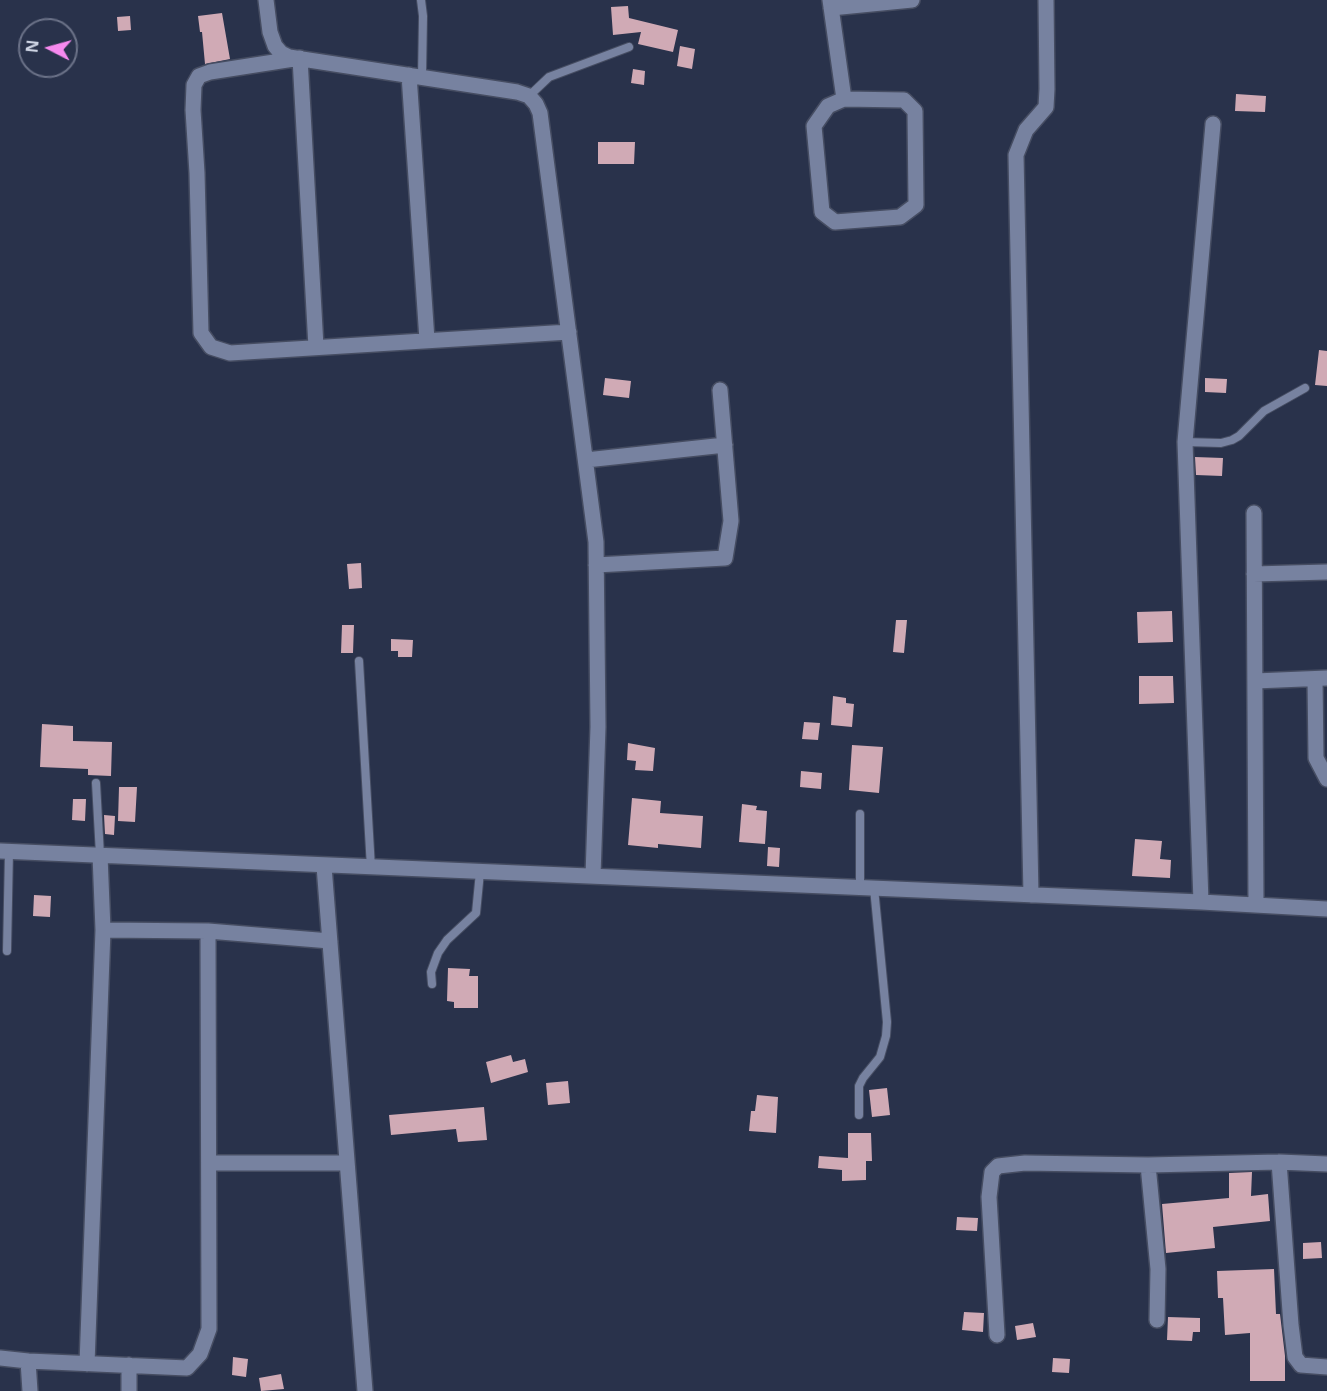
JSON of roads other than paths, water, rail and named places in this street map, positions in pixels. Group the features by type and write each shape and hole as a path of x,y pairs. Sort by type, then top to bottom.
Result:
{"street":[{"path":"266,0 270,32 275,46 289,57 530,96 540,113 596,542 598,727 593,876"},
{"path":"844,99 830,4 912,0"},
{"path":"1031,895 1016,155 1026,130 1046,107 1046,0"},
{"path":"300,58 210,72 199,76 194,85 201,333 210,347 230,353 569,332"},
{"path":"300,58 316,347"},
{"path":"416,76 427,340"},
{"path":"844,99 904,100 915,111 916,205 900,217 835,222 822,212 814,126 828,106 844,99"},
{"path":"1201,902 1185,442 1213,124"},
{"path":"596,565 725,558 731,521 720,390"},
{"path":"586,460 725,445"},
{"path":"1254,513 1256,905"},
{"path":"1254,574 1327,572"},
{"path":"1255,681 1321,678 1316,758 1327,780"},
{"path":"5,851 1327,909"},
{"path":"87,1364 103,930 100,855"},
{"path":"324,866 365,1391"},
{"path":"103,930 208,931 330,941"},
{"path":"0,1358 187,1368 200,1354 209,1329 208,931"},
{"path":"997,1335 989,1197 992,1172 998,1166 1025,1163 1149,1165 1279,1162 1327,1164"},
{"path":"1279,1162 1295,1357 1302,1365 1327,1367"},
{"path":"209,1163 347,1163"},
{"path":"1149,1165 1158,1269 1157,1320"},
{"path":"28,1361 30,1391"},
{"path":"129,1365 129,1391"}],"lane":[{"path":"416,76 423,16 421,0"},
{"path":"530,96 549,77 630,47"},
{"path":"1185,442 1221,443 1232,440 1264,411 1305,388"},
{"path":"359,661 371,868"},
{"path":"96,783 100,855"},
{"path":"859,1115 859,1086 863,1077 880,1057 887,1022 867,888 860,814"},
{"path":"5,851 7,951"},
{"path":"432,984 431,972 438,953 447,940 476,914 480,872"}]}
